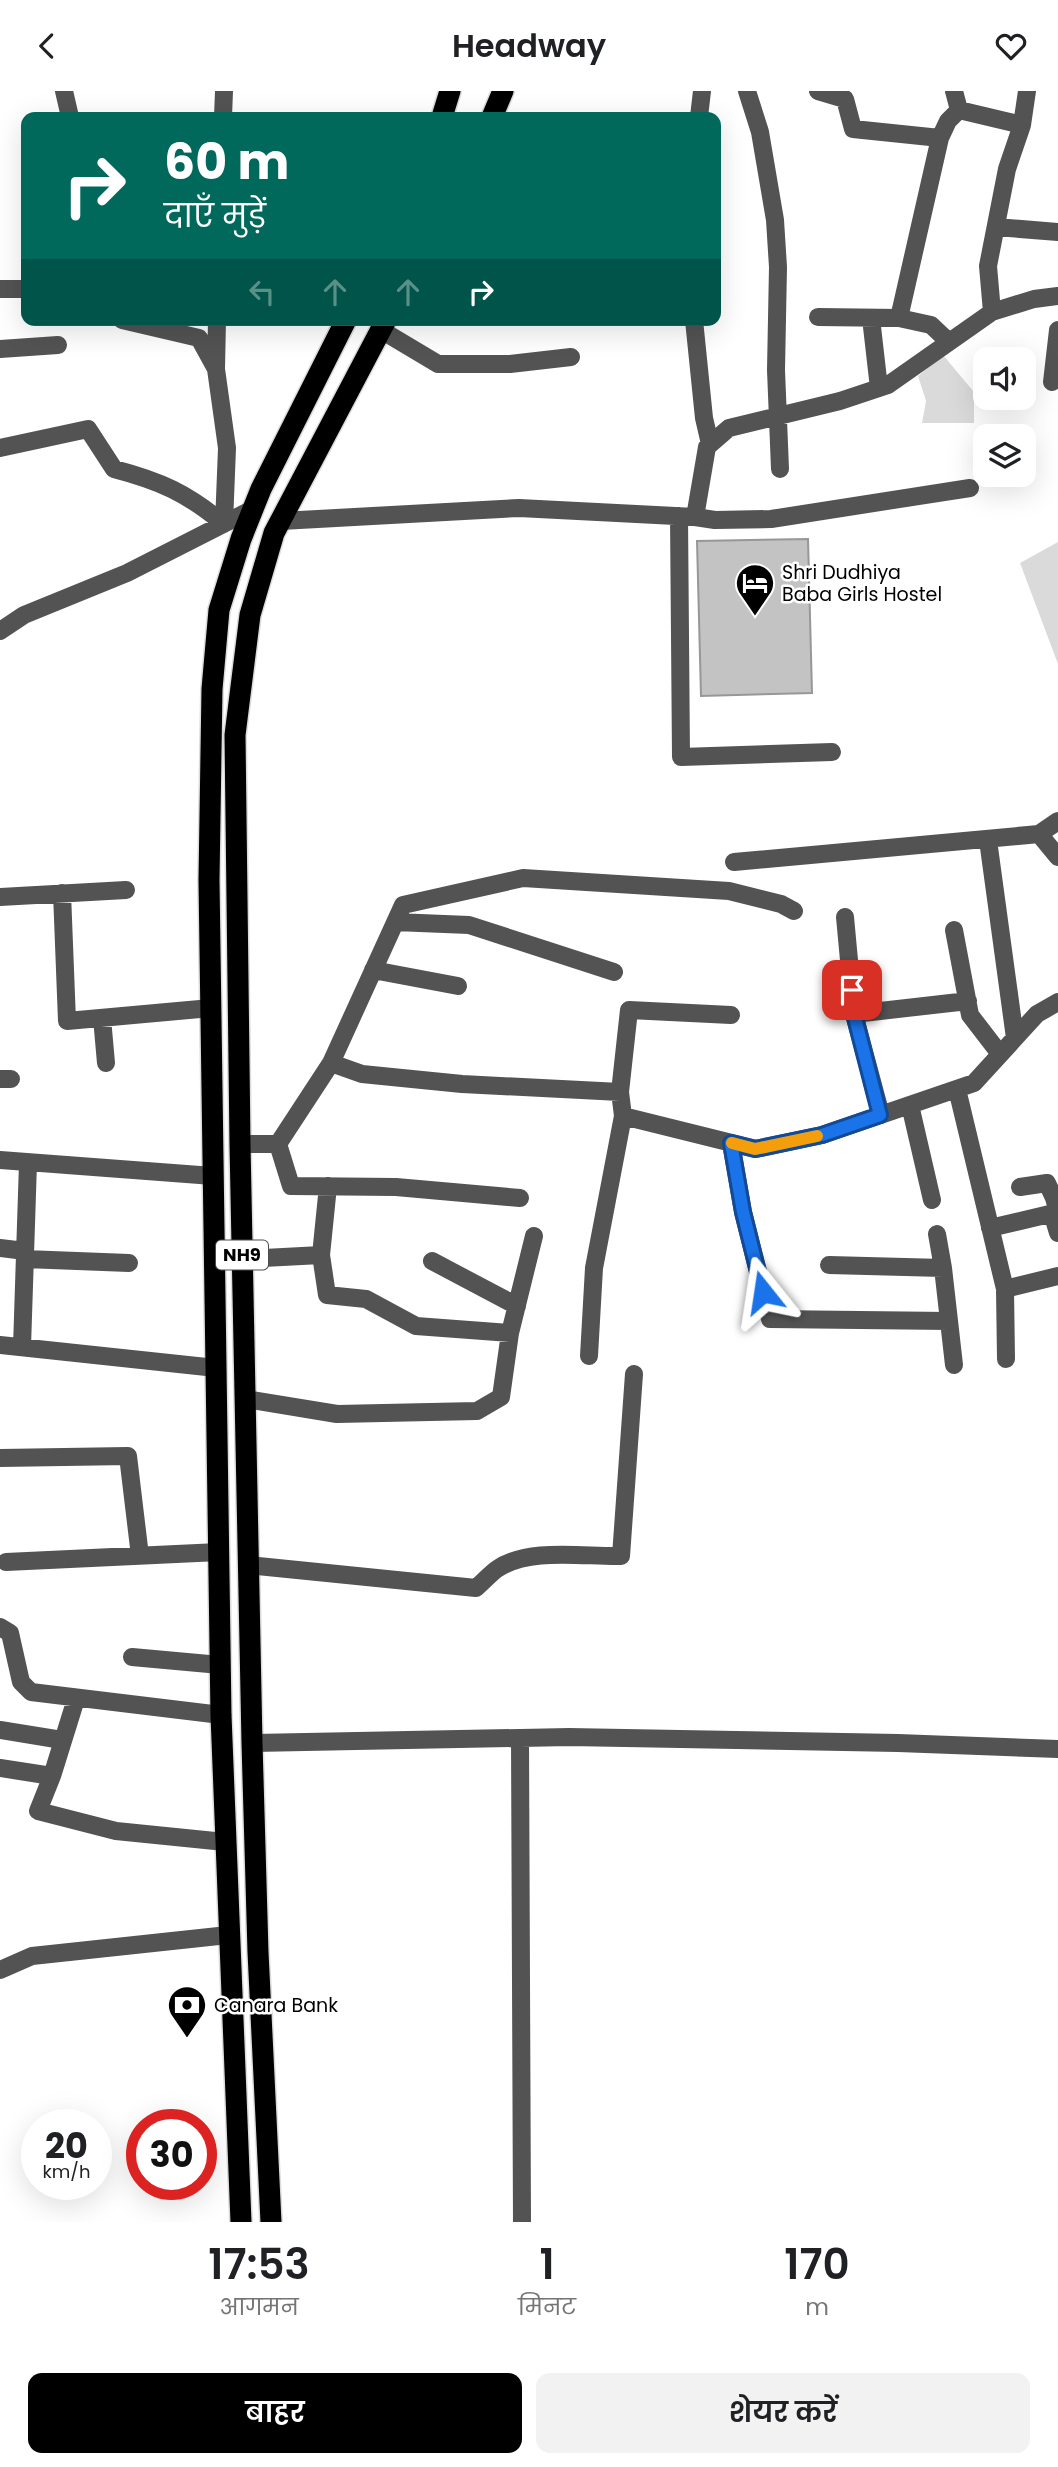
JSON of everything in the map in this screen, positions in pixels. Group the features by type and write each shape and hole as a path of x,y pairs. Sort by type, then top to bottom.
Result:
{"highway":[{"path":"444,112 450,91"},
{"path":"494,112 503,91"},
{"name":"NH9","path":"241,2222 228,1935 220,1665 209,880 212,689 219,610 241,539 343,326"},
{"name":"NH9","path":"271,2222 258,1952 252,1743 235,734 250,615 274,533 382,326"}],"street":[{"path":"64,91 69,112"},
{"path":"223,112 224,91"},
{"path":"700,112 702,91"},
{"path":"747,91 760,132 775,220 780,469"},
{"path":"818,91 845,99 853,129 940,138"},
{"path":"954,91 959,110"},
{"path":"992,312 988,266 1007,169 1022,125 1027,91"},
{"path":"899,318 940,138 948,121 959,110"},
{"path":"959,110 1022,125"},
{"path":"996,227 1058,232"},
{"path":"0,289 21,289"},
{"path":"832,752 681,757 687,517 707,447 729,428 840,401 888,385 992,312 1034,299 1058,296"},
{"path":"818,317 899,318 931,325 949,342"},
{"path":"871,318 879,388"},
{"path":"148,326 199,338 216,369"},
{"path":"217,326 216,369 226,448 224,524"},
{"path":"384,326 438,364 510,364 571,357"},
{"path":"695,326 704,418 710,444"},
{"path":"1052,381 1058,330"},
{"path":"0,349 58,345"},
{"path":"0,448 88,429 114,469 153,479 196,501 224,524"},
{"path":"281,521 519,508 715,520 771,519 970,488"},
{"path":"0,631 24,615 127,573 253,509"},
{"path":"734,862 1038,834 1058,821"},
{"path":"1038,834 1058,857"},
{"path":"988,840 1014,1038"},
{"path":"278,1144 331,1063 403,905 523,879 729,891 781,904 794,911"},
{"path":"0,897 127,890"},
{"path":"62,893 67,1021 211,1008"},
{"path":"845,917 854,1014 880,1115"},
{"path":"395,922 468,925 614,972"},
{"path":"954,930 971,1015 1000,1054"},
{"path":"373,970 458,986"},
{"path":"854,1014 968,1000"},
{"path":"624,1116 755,1149 822,1135 974,1083 1037,1014 1058,1002"},
{"path":"589,1356 594,1268 624,1116 620,1092 629,1010 731,1015"},
{"path":"102,1018 106,1063"},
{"path":"331,1063 362,1074 387,1077 462,1084 620,1092"},
{"path":"957,1089 1005,1289 1006,1359"},
{"path":"910,1105 932,1200"},
{"path":"731,1143 743,1212 770,1319 949,1321"},
{"path":"240,1144 278,1144"},
{"path":"278,1144 291,1186 396,1187 520,1198"},
{"path":"0,1160 213,1176"},
{"path":"22,1347 28,1163"},
{"path":"1020,1187 1047,1183 1055,1203 1058,1233"},
{"path":"328,1186 321,1255 327,1295 366,1299 416,1326 510,1333"},
{"path":"990,1228 1055,1203"},
{"path":"937,1234 954,1365"},
{"path":"246,1399 337,1414 477,1411 502,1397 510,1333 534,1235"},
{"path":"0,1248 25,1255 129,1263"},
{"path":"243,1259 321,1255"},
{"path":"432,1261 517,1305"},
{"path":"829,1265 943,1268"},
{"path":"1005,1289 1058,1276"},
{"path":"0,1345 216,1368"},
{"path":"248,1565 477,1588 497,1569 518,1559 553,1555 621,1556 634,1374"},
{"path":"0,1458 128,1456 139,1556"},
{"path":"6,1562 219,1552"},
{"path":"0,1627 10,1633 21,1682 31,1692 221,1715"},
{"path":"132,1657 220,1665"},
{"path":"76,1699 38,1811 116,1831 225,1842"},
{"path":"0,1730 62,1741"},
{"path":"252,1743 569,1737 898,1742 1058,1749"},
{"path":"520,1738 522,2222"},
{"path":"0,1768 51,1776"},
{"path":"2,1965 32,1956 228,1935"}],"shaded area":[{"path":"943,355 973,391 974,423 922,423 926,401 918,376"},
{"path":"1058,542 1058,664 1020,563"}],"building":[{"name":"Shri Dudhiya Baba Girls Hostel","path":"808,539 812,693 701,696 697,541"}],"slow traffic":[{"path":"732,1143 755,1149 817,1136"}],"place":[{"name":"Shri Dudhiya Baba Girls Hostel","path":"755,617"},
{"name":"Canara Bank","path":"187,2039"}],"route":[{"path":"763,1292 743,1212 731,1143 755,1149 822,1135 880,1115 854,1014 852,990"}]}
